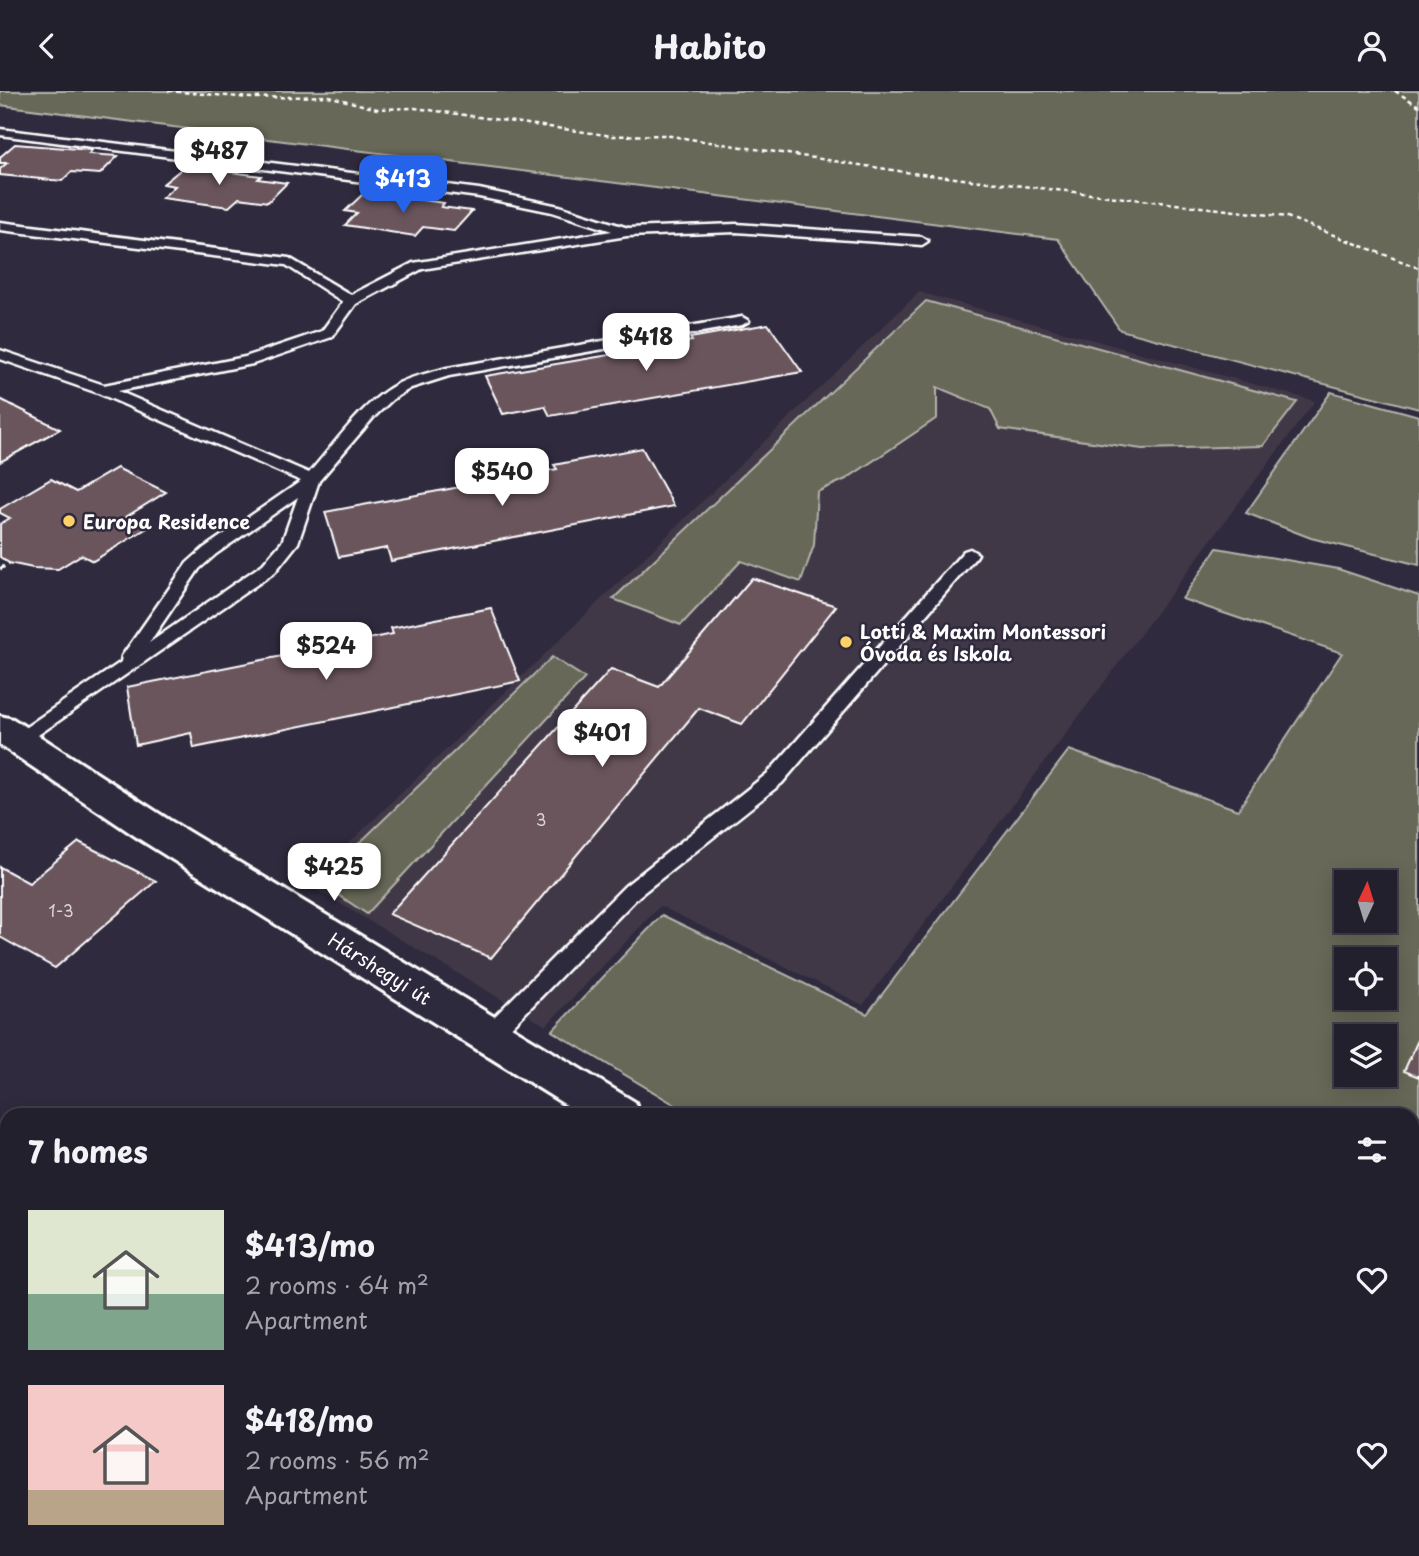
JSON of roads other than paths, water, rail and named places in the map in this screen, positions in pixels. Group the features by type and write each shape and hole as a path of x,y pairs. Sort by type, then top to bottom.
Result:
{"street":[{"name":"Hárshegyi út","path":"6,741 608,1108"}],"lane":[{"path":"0,132 440,188 540,206 603,222 627,232"},
{"path":"0,226 289,262 351,302"},
{"path":"103,390 248,361 327,334 351,302 418,266 627,232 736,228 922,241"},
{"path":"122,670 193,566 210,551 313,480 368,415 388,396 406,385 447,372 742,321"},
{"path":"0,354 103,390 313,480"},
{"path":"6,741 122,670 270,568 290,543 313,480"},
{"path":"490,1035 632,891 775,778 970,554"}],"place":[{"name":"Europa Residence","path":"69,521"},
{"name":"Lotti & Maxim Montessori Óvoda és Iskola","path":"846,642"}]}
